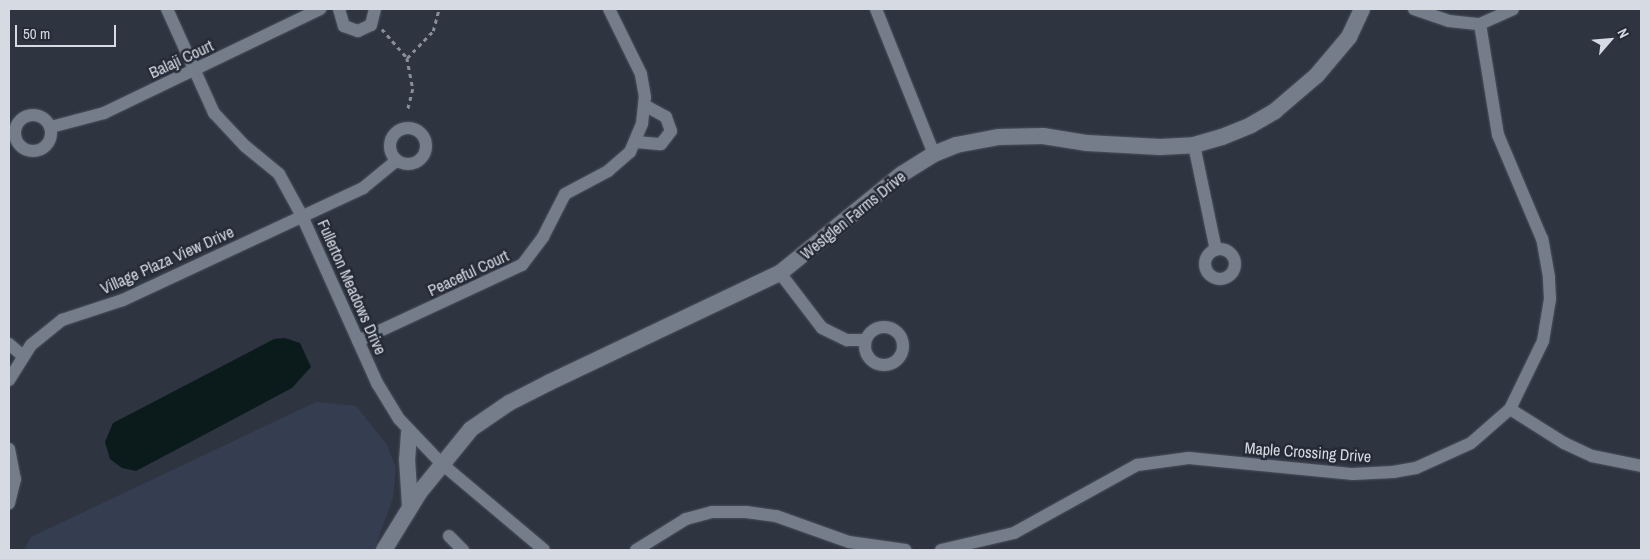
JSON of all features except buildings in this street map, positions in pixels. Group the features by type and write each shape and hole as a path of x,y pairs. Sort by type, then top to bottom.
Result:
{"street":[{"name":"Fullerton Meadows Drive","path":"167,9 193,71 214,113 245,146 280,174 302,216 377,384 409,433 442,464 544,550"},
{"name":"Balaji Court","path":"51,127 104,113 320,9"},
{"path":"339,9 344,26 358,31 371,25 375,9"},
{"name":"Peaceful Court","path":"358,341 522,265 543,237 565,194 619,163 636,142 644,104 641,74 609,9"},
{"path":"876,9 934,154"},
{"name":"Westglen Farms Drive","path":"384,550 410,505 472,429 509,403 780,273 902,174 934,154 956,145 999,137 1043,136 1087,143 1160,147 1194,145 1251,125 1296,94 1334,58 1349,36 1362,9"},
{"path":"1414,9 1449,21 1480,24 1513,9"},
{"name":"Maple Crossing Drive","path":"942,550 1014,533 1137,465 1189,458 1354,474 1393,472 1416,468 1471,443 1510,409 1543,341 1550,299 1549,277 1542,238 1498,135 1480,24"},
{"path":"636,142 661,144 671,131 666,117 644,104"},
{"path":"1194,145 1216,250"},
{"name":"Village Plaza View Drive","path":"9,380 31,345 62,320 123,300 363,188 396,161"},
{"path":"780,273 822,328 847,340 866,340"},
{"path":"9,344 23,356"},
{"path":"1510,409 1564,443 1592,456 1641,466"},
{"path":"409,433 407,459 410,505"},
{"path":"9,449 15,479 9,503"},
{"path":"636,550 686,520 712,512 746,512 776,516 850,542 905,550"},
{"path":"449,536 463,550"}],"path":[{"path":"407,58 433,31 439,9"},
{"path":"382,28 407,58 413,89 408,109"}],"shaded area":[{"path":"285,338 300,343 311,367 292,388 136,471 122,468 110,459 105,442 113,423 274,339"},
{"path":"316,402 356,406 387,445 396,468 393,498 374,550 24,550 31,537"}]}
